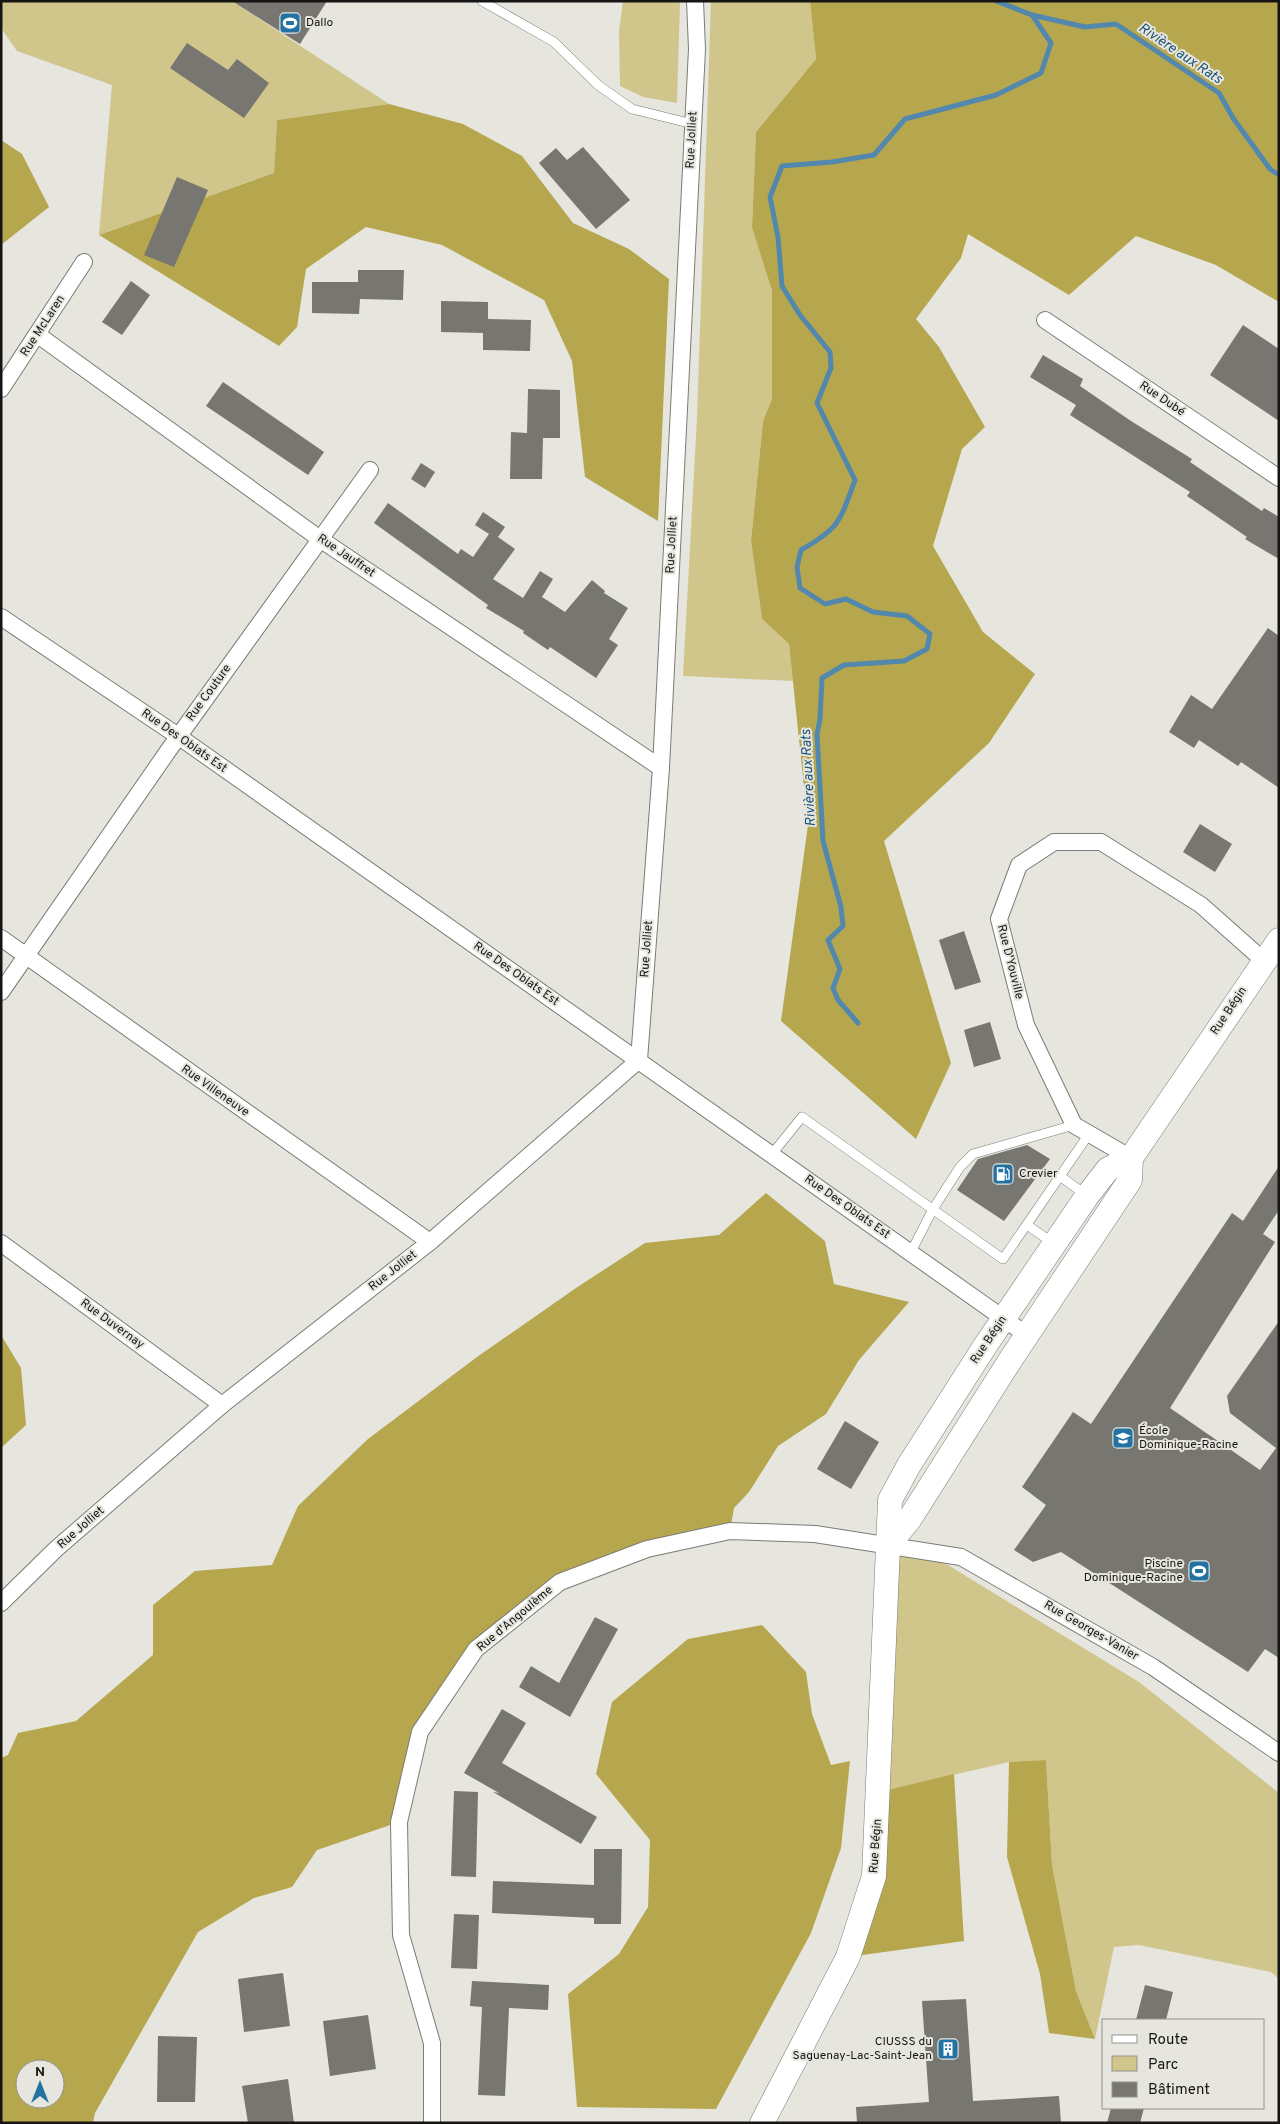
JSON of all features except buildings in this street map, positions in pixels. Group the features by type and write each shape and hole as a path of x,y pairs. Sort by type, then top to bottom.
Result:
{"street":[{"name":"Rue Jolliet","path":"1,1603 56,1549 222,1405 430,1242 639,1060 661,768 697,48 695,1"},
{"name":"Rue McLaren","path":"1,389 84,262"},
{"name":"Rue Dubé","path":"1045,320 1279,478"},
{"name":"Rue Jauffret","path":"38,335 320,539 661,768"},
{"name":"Rue Couture","path":"1,992 178,736 370,470"},
{"name":"Rue Des Oblats Est","path":"1,617 178,736 1027,1335"},
{"name":"Rue D'Youville","path":"1074,1125 1026,1025 999,919 1019,865 1054,842 1101,842 1201,905 1263,960"},
{"name":"Rue Villeneuve","path":"1,938 430,1242"},
{"name":"Rue Bégin","path":"762,2123 848,1957 874,1876 890,1500 909,1465 1004,1318 1087,1196 1108,1169 1131,1158 1263,960 1279,940"},
{"path":"1074,1125 1131,1158"},
{"name":"Rue Bégin","path":"888,1545 909,1520 1027,1335 1130,1180 1131,1158"},
{"name":"Rue Duvernay","path":"1,1242 222,1405"},
{"name":"Rue d'Angoulème","path":"432,2123 432,2043 401,1935 399,1822 420,1732 476,1649 560,1582 647,1549 730,1531 815,1534 888,1545"},
{"name":"Rue Georges-Vanier","path":"888,1545 961,1558 1153,1667 1279,1753"}],"lane":[{"path":"482,1 554,42 598,85 632,109 693,124"},
{"path":"772,1154 802,1117 1004,1259 1089,1134"},
{"path":"911,1252 933,1209 960,1167 973,1154 1074,1125"},
{"path":"1060,1176 1087,1196"},
{"path":"1027,1225 1054,1244"}],"green space":[{"path":"1,1 232,1 389,104 277,120 274,173 99,235 112,85 17,51 1,28"},
{"path":"623,1 680,1 677,103 643,97 620,86 619,31"},
{"path":"711,1 810,1 816,59 756,132 752,226 772,291 772,399 763,421 751,541 762,619 789,644 793,681 683,676 697,418"},
{"path":"888,1545 948,1565 1139,1682 1279,1793 1279,1979 1271,1972 1139,1945 1114,1947 1095,2039 1076,1991 1052,1865 1046,1760 1009,1762 879,1792"}],"shaded area":[{"path":"810,1 1279,1 1279,302 1216,265 1136,236 1069,295 968,234 961,258 916,319 939,347 985,427 962,449 933,546 983,632 1035,674 989,743 884,841 951,1063 916,1139 781,1021 808,825 789,644 762,619 751,541 763,421 772,399 772,291 752,227 756,132 816,59"},
{"path":"389,104 463,124 522,156 573,223 629,249 669,279 658,521 585,477 572,361 544,300 442,245 366,227 306,269 297,327 279,346 99,235 274,173 277,120"},
{"path":"1,140 22,154 49,207 1,245"},
{"path":"766,1193 825,1241 834,1284 909,1302 859,1360 826,1414 778,1446 749,1492 734,1508 730,1531 560,1582 476,1649 420,1732 399,1822 317,1850 292,1887 254,1898 198,1932 95,2113 93,2123 1,2123 1,1758 8,1755 18,1733 76,1721 153,1655 153,1605 195,1571 272,1565 298,1506 368,1439 477,1357 576,1288 645,1243 719,1235"},
{"path":"1,1335 21,1368 26,1425 1,1448"},
{"path":"762,1625 806,1672 812,1714 831,1765 850,1761 841,1848 811,1933 716,2109 577,2107 568,1994 619,1954 648,1907 650,1840 596,1774 612,1702 688,1639"},
{"path":"1046,1760 1052,1865 1076,1991 1095,2039 1049,2033 1040,1974 1007,1857 1009,1762"},
{"path":"954,1774 964,1941 848,1957 879,1792"}],"waterway":[{"name":"Rivière aux Rats","path":"996,1 1032,15 1085,27 1116,24 1219,93 1233,118 1270,169 1279,175"},
{"name":"Rivière aux Rats","path":"858,1023 838,1000 833,988 840,969 828,940 843,926 841,907 823,841 817,734 820,719 822,678 844,665 904,661 927,649 930,634 907,616 873,612 846,599 825,604 800,588 797,567 801,550 824,536 837,522 846,505 855,480 817,403 831,368 830,352 800,315 782,286 778,237 770,197 782,166 832,162 874,155 905,119 996,95 1041,73 1051,43 1032,15"}],"place":[{"name":"Dallo","path":"290,23"},
{"name":"Crevier","path":"1003,1174"},
{"name":"École Dominique-Racine","path":"1123,1438"},
{"name":"Piscine Dominique-Racine","path":"1199,1571"},
{"name":"CIUSSS du Saguenay-Lac-Saint-Jean","path":"948,2049"}]}
